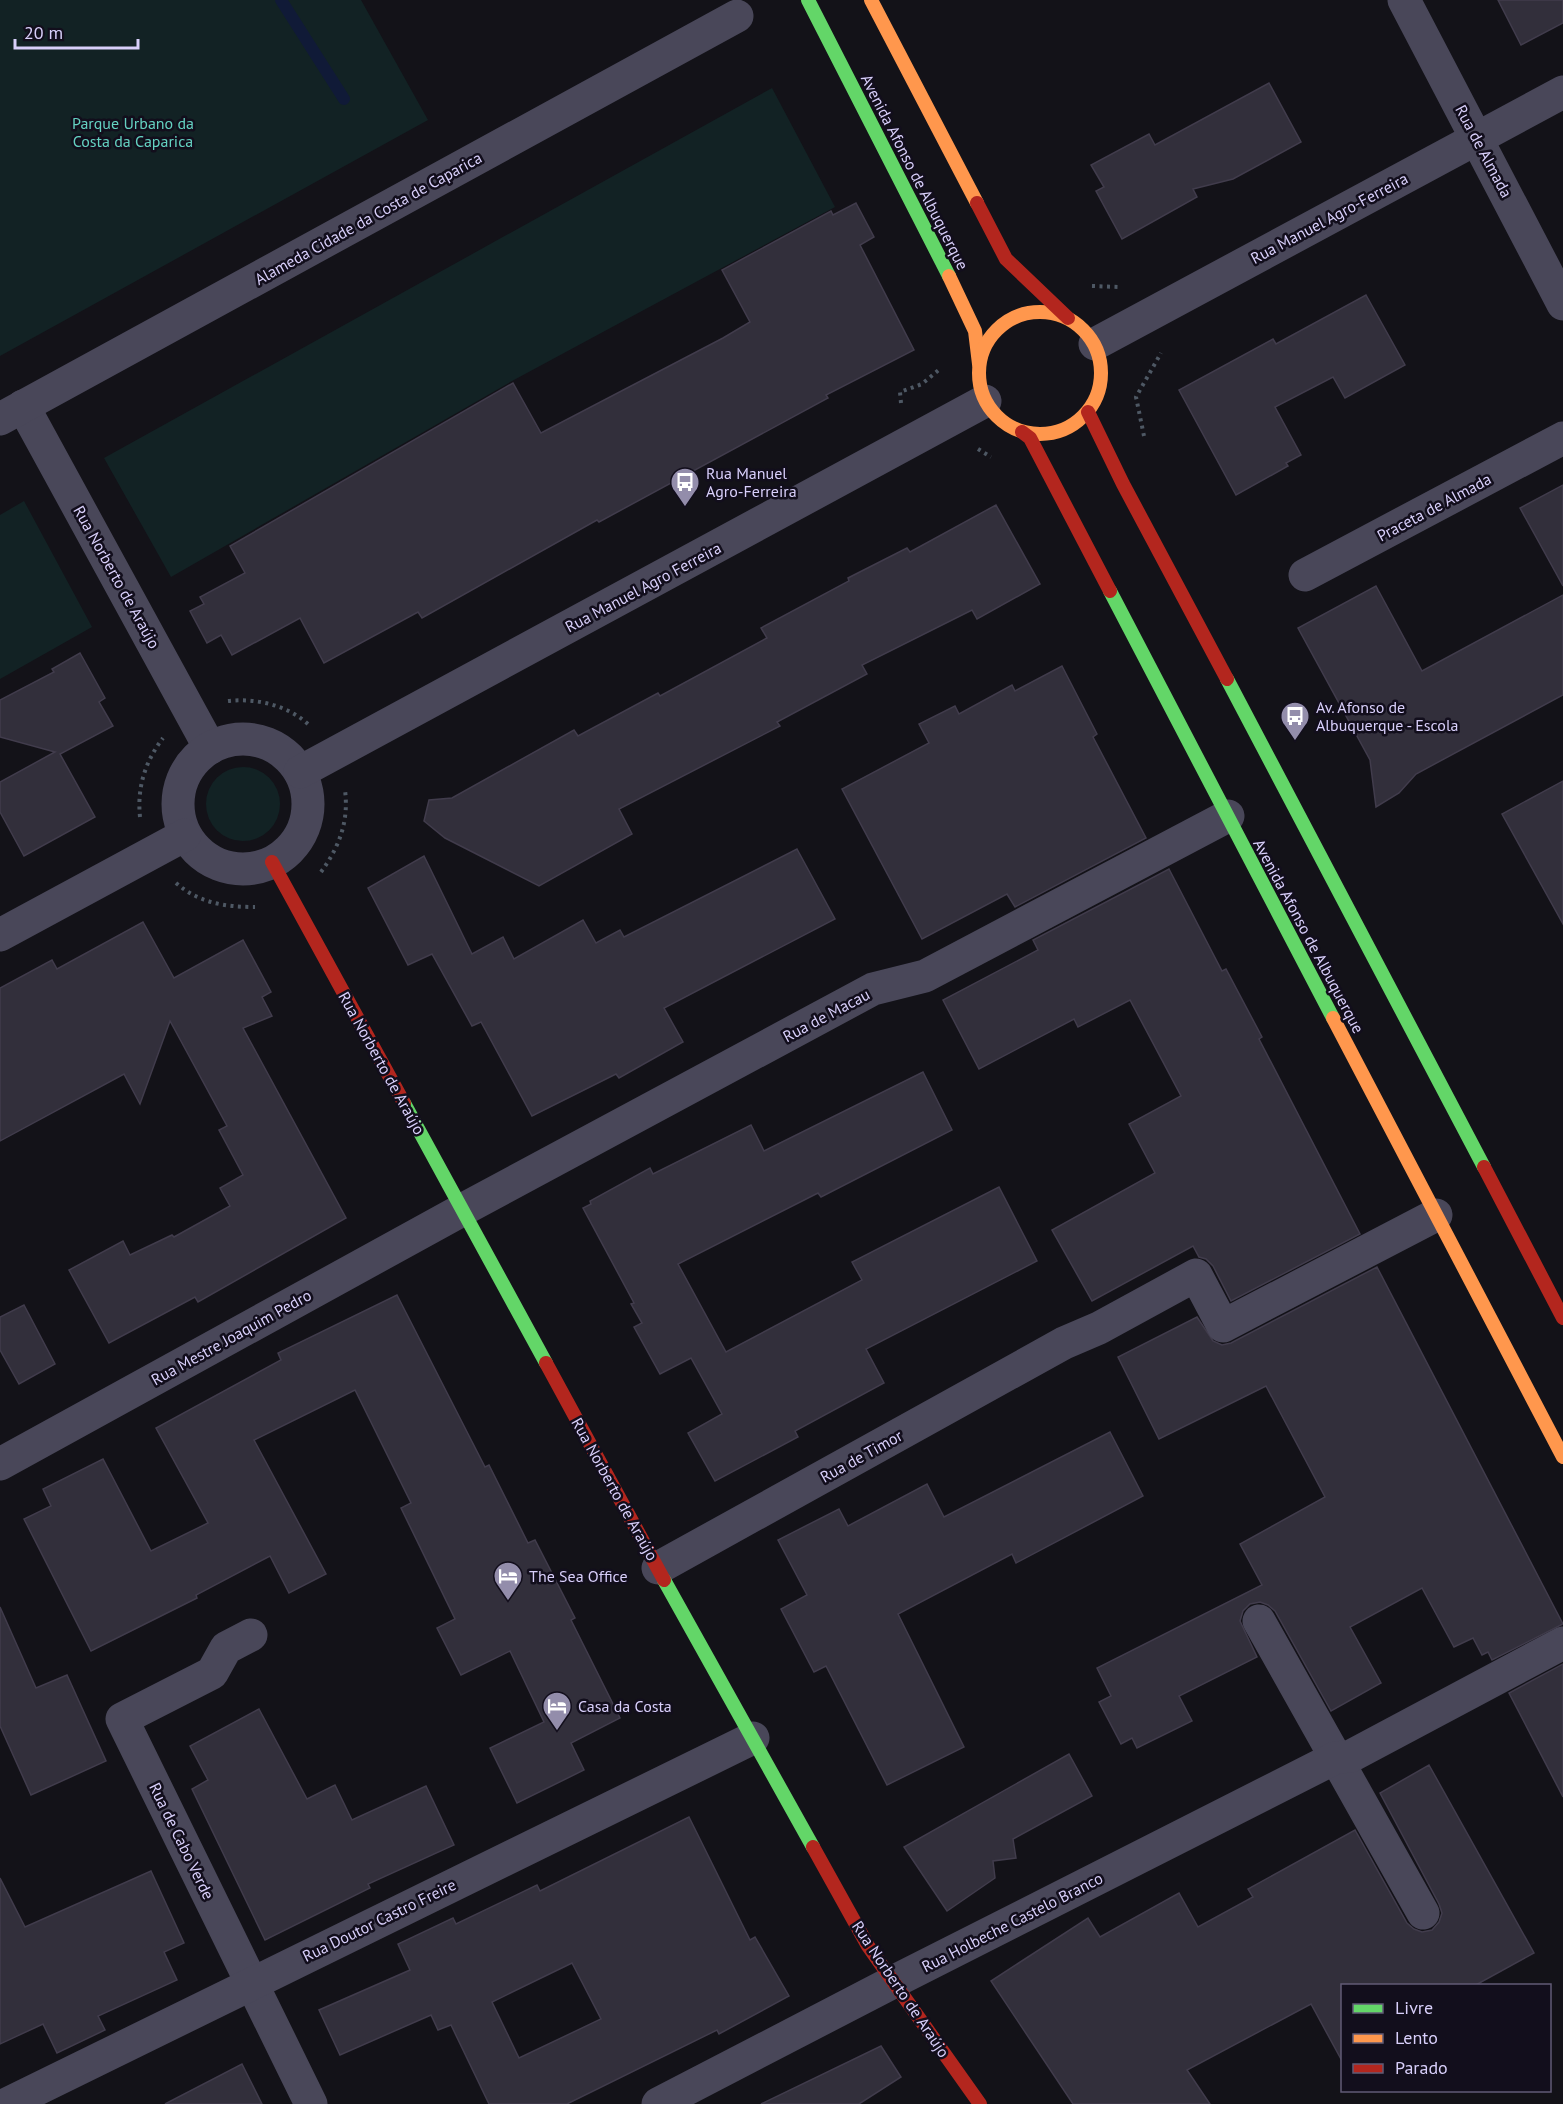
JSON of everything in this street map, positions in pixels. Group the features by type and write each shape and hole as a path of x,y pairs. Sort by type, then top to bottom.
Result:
{"main road":[{"name":"Avenida Afonso de Albuquerque","path":"808,0 954,286 975,331 979,364"},
{"path":"871,0 1006,259 1068,318 1083,329 1095,344 1101,362 1102,379 1097,397 1088,412 1074,424 1058,432 1040,434 1023,432 1007,425 985,401 979,383 979,364 985,345 996,330 1011,318 1030,312 1049,312 1068,318"},
{"path":"1088,412 1123,483 1290,795 1563,1318"},
{"name":"Avenida Afonso de Albuquerque","path":"1023,432 1030,438 1563,1457"},
{"name":"Rua Norberto de Araújo","path":"272,861 658,1568 868,1946 980,2104"}],"street":[{"name":"Rua de Almada","path":"1404,0 1563,304"},
{"name":"Alameda Cidade da Costa de Caparica","path":"12,413 737,16"},
{"name":"Rua Manuel Agro-Ferreira","path":"1095,344 1563,92"},
{"name":"Rua Manuel Agro Ferreira","path":"300,772 985,401"},
{"name":"Rua Norberto de Araújo","path":"12,413 192,714 210,748"},
{"name":"Praceta de Almada","path":"1305,575 1563,438"},
{"path":"235,740 266,743 292,761 300,772 306,788 306,820 291,847 272,861 250,869 234,869 219,865 205,858 185,835 178,812 179,788 194,761 210,748 235,740"},
{"name":"Rua de Macau","path":"462,1210 873,989 926,976 1228,816"},
{"path":"0,935 185,835"},
{"name":"Rua Mestre Joaquim Pedro","path":"0,1464 462,1210"},
{"name":"Rua de Timor","path":"658,1568 1064,1343 1099,1328 1196,1275 1223,1326 1436,1215"},
{"path":"1259,1621 1423,1913"},
{"name":"Rua de Cabo Verde","path":"250,1635 226,1648 212,1673 122,1719 311,2104"},
{"name":"Rua Holbeche Castelo Branco","path":"658,2104 698,2096 893,1982 1335,1758 1351,1756 1563,1643"},
{"name":"Rua Doutor Castro Freire","path":"7,2104 753,1738"}],"path":[{"path":"1090,286 1123,287"},
{"path":"1146,443 1136,397 1167,343"},
{"path":"911,401 902,408 900,392 922,384 942,367 941,357"},
{"path":"970,452 980,448 997,461"},
{"path":"312,727 280,707 256,701 230,701 206,707 192,714 165,735 150,755 142,779 138,804 141,829 151,853 164,873 183,889 205,901 230,907 255,907 279,902 291,896 320,873 335,853 344,829 347,804 345,785"}],"green space":[{"name":"Parque Urbano da Costa da Caparica","path":"0,0 361,0 428,120 0,356"},
{"path":"772,88 835,207 512,381 171,577 104,458"},
{"path":"24,501 92,627 0,679 0,515"},
{"path":"243,767 257,770 269,778 277,790 280,804 277,818 269,830 257,838 243,841 229,838 217,830 209,818 206,804 209,790 217,778 229,770"}],"building":[{"path":"1498,0 1563,0 1563,23 1521,45"},
{"path":"1269,83 1301,142 1233,179 1193,189 1197,197 1122,239 1096,191 1104,187 1091,165 1149,134 1155,145"},
{"path":"856,203 874,237 860,245 914,350 826,395 828,398 599,522 597,520 422,618 418,612 324,663 300,618 232,655 221,635 207,643 190,611 204,604 200,597 245,573 230,546 513,383 541,433 723,338 750,322 722,270 831,211 833,215"},
{"path":"1366,295 1405,365 1345,398 1333,377 1275,407 1301,455 1286,463 1288,466 1236,495 1179,390 1273,339 1276,344"},
{"path":"1563,485 1563,586 1520,508"},
{"path":"996,505 1040,584 977,619 972,610 862,665 867,674 777,722 780,726 619,809 632,834 539,886 445,838 424,821 429,800 452,798 574,730 578,736 658,693 660,696 767,638 761,628 849,581 848,578 907,548 910,552"},
{"path":"1376,586 1422,671 1563,595 1563,695 1416,774 1399,793 1376,807 1370,760 1298,628"},
{"path":"80,653 105,698 99,702 113,726 60,754 95,817 24,856 0,812 0,782 55,752 0,737 0,700 54,672 52,669"},
{"path":"1062,666 1097,734 1093,737 1146,838 1015,907 1007,894 922,939 842,789 929,743 919,724 955,706 959,714 1012,685 1015,691"},
{"path":"1563,781 1563,924 1502,814"},
{"path":"797,849 835,919 664,1008 683,1042 619,1078 616,1074 532,1116 481,1022 472,1026 432,954 408,965 368,888 424,856 472,954 503,937 514,959 583,920 596,943 620,930 624,937"},
{"path":"1169,869 1222,971 1226,969 1262,1037 1259,1039 1360,1234 1231,1301 1213,1266 1206,1259 1199,1257 1193,1246 1092,1301 1052,1230 1155,1173 1129,1124 1181,1096 1130,1000 1078,1027 1074,1019 979,1069 943,1000 1038,950 1033,940"},
{"path":"143,922 174,978 243,940 271,992 262,997 272,1016 243,1028 346,1218 198,1302 195,1297 109,1343 69,1270 123,1241 130,1255 172,1235 174,1237 230,1206 220,1188 243,1175 219,1130 227,1126 170,1021 140,1104 124,1074 0,1141 0,988 52,960 57,969"},
{"path":"923,1072 952,1130 821,1197 818,1193 678,1264 726,1352 862,1280 852,1262 999,1187 1037,1261 866,1349 884,1383 795,1431 798,1437 715,1481 688,1433 722,1414 691,1358 660,1374 634,1327 642,1323 631,1304 634,1303 583,1208 591,1204 590,1201 650,1168 653,1174 751,1125 764,1151"},
{"path":"1377,1267 1563,1624 1492,1660 1488,1652 1482,1655 1473,1638 1454,1647 1422,1588 1350,1627 1381,1683 1331,1711 1275,1611 1260,1602 1250,1604 1243,1611 1240,1621 1257,1657 1179,1696 1192,1721 1137,1748 1132,1738 1121,1744 1099,1702 1111,1696 1097,1668 1262,1585 1240,1544 1325,1497 1266,1386 1159,1439 1118,1357 1197,1317 1213,1341 1222,1345 1231,1343"},
{"path":"397,1295 485,1467 489,1465 528,1543 535,1540 575,1618 571,1620 620,1718 571,1743 584,1770 517,1803 490,1748 544,1722 510,1651 461,1675 437,1628 455,1619 401,1508 411,1503 355,1390 254,1440 326,1574 289,1593 270,1556 196,1595 197,1598 91,1651 24,1519 51,1506 43,1489 103,1459 151,1551 208,1523 156,1428 281,1360 278,1353"},
{"path":"24,1305 55,1364 19,1384 0,1350 0,1317"},
{"path":"1110,1432 1143,1496 1016,1563 1012,1554 898,1614 964,1747 887,1785 826,1666 814,1672 781,1609 807,1595 778,1540 839,1509 848,1526 927,1484 944,1517"},
{"path":"0,1607 36,1688 67,1675 106,1761 31,1795 0,1726"},
{"path":"1563,1664 1563,1797 1509,1693"},
{"path":"259,1709 307,1799 335,1785 352,1820 426,1786 454,1845 368,1884 370,1888 265,1940 192,1789 208,1780 190,1746"},
{"path":"1069,1754 1092,1796 1013,1839 1016,1858 993,1861 995,1878 947,1911 904,1847"},
{"path":"1429,1765 1534,1953 1478,1984 1341,1984 1341,2059 1311,2004 1187,2070 1210,2104 1073,2104 991,1981 1088,1918 1100,1937 1179,1893 1198,1927 1253,1897 1248,1889 1355,1830 1407,1923 1422,1932 1432,1930 1439,1922 1442,1913 1439,1904 1380,1793"},
{"path":"689,1817 750,1940 755,1937 789,1996 719,2034 717,2030 567,2104 489,2104 451,2025 438,2030 431,2015 340,2055 319,2010 410,1970 398,1944 453,1918 456,1924 537,1885 540,1891","holes":["572,1963 601,2019 519,2058 492,2002"]},
{"path":"151,1871 184,1943 164,1952 177,1980 98,2016 105,2030 57,2053 43,2024 0,2044 0,1878 25,1927"},
{"path":"881,2046 901,2077 859,2104 761,2104"},
{"path":"242,2064 262,2104 165,2104"}],"waterway":[{"path":"281,0 344,99"}],"traffic: fast":[{"path":"808,0 949,276"},
{"path":"1110,591 1333,1018"},
{"path":"1227,679 1484,1167"},
{"path":"404,1103 546,1363"},
{"path":"664,1580 813,1847"}],"traffic: slow":[{"path":"871,0 977,203"},
{"path":"949,276 975,331 979,364"},
{"path":"1040,312 1063,316 1083,330 1097,350 1101,373 1097,396 1083,416 1063,430 1040,434 1017,430 997,416 983,396 979,373 983,350 997,330 1017,316 1040,312"},
{"path":"1333,1018 1563,1457"}],"traffic: jam":[{"path":"977,203 1006,259 1068,318"},
{"path":"1088,412 1123,484 1227,679"},
{"path":"1022,432 1030,438 1110,591"},
{"path":"272,862 404,1103"},
{"path":"1484,1167 1563,1318"},
{"path":"546,1363 664,1580"},
{"path":"813,1847 868,1946 980,2104"}],"place":[{"name":"Rua Manuel Agro-Ferreira","path":"685,508"},
{"name":"Av. Afonso de Albuquerque - Escola","path":"1295,742"},
{"name":"The Sea Office","path":"508,1602"},
{"name":"Casa da Costa","path":"557,1732"}]}
